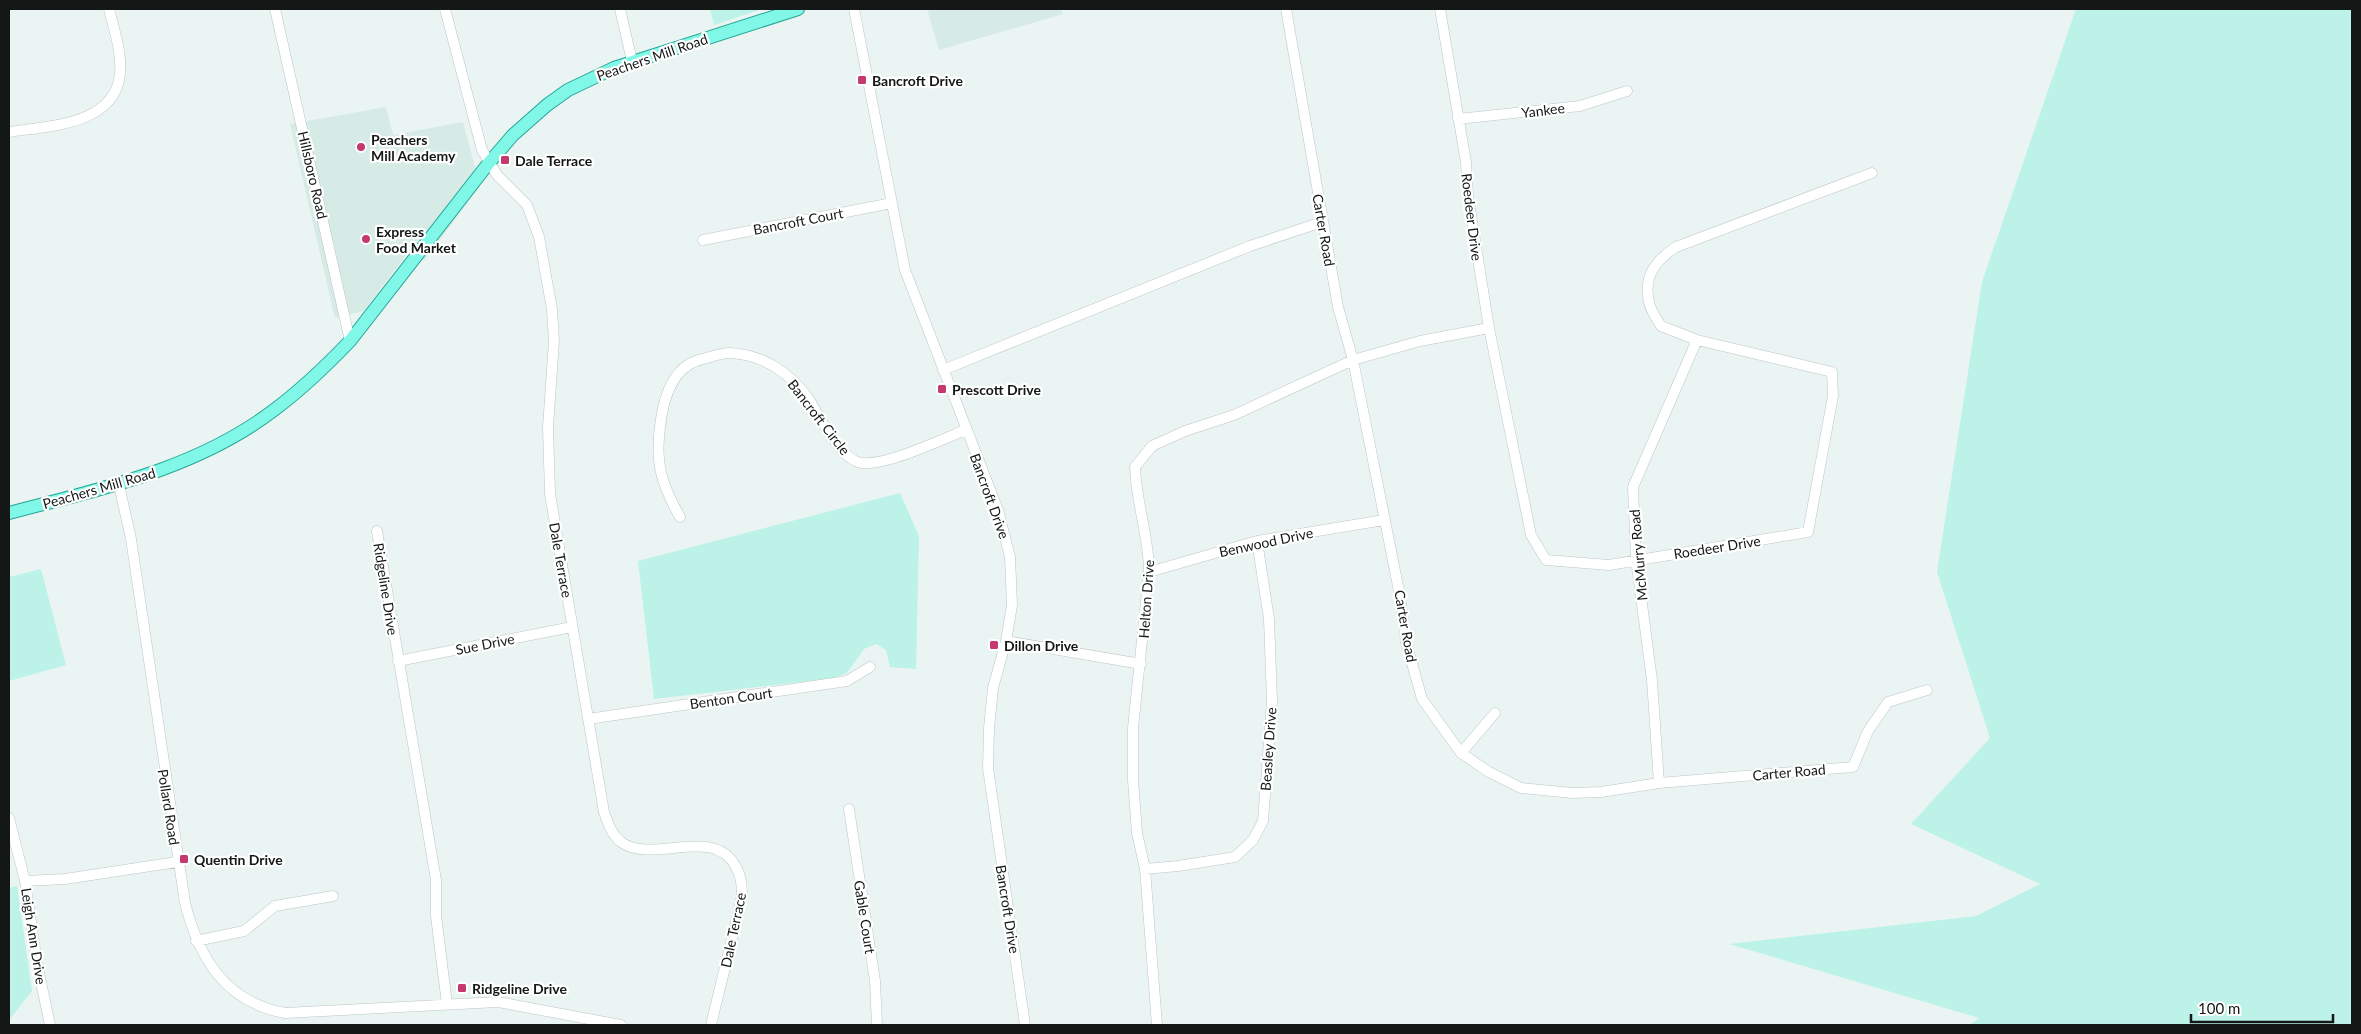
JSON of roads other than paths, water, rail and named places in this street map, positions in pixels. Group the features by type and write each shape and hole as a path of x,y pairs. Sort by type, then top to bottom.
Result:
{"main road":[{"name":"Peachers Mill Road","path":"9,513 119,485 174,465 239,433 273,411 326,366 350,341 488,164 518,130 547,105 575,86 632,61 798,9"}],"street":[{"path":"9,132 82,119 95,112 111,96 120,76 120,65 109,9"},
{"name":"Hillsboro Road","path":"275,9 350,341"},
{"name":"Dale Terrace","path":"445,9 482,150 488,164 527,205 539,238 552,309 554,341 548,427 550,494 604,812 609,828 622,843 640,849 706,847 718,850 734,862 742,882 741,901 711,1025"},
{"path":"620,9 632,61"},
{"name":"Bancroft Drive","path":"854,9 910,286 998,510 1008,543 1012,592 1006,641 993,688 988,768 1025,1025"},
{"name":"Carter Road","path":"1286,9 1338,307 1353,360 1400,596 1406,642 1422,699 1461,753 1490,772 1521,788 1572,793 1601,792 1659,783 1853,767 1868,731 1888,702 1927,690"},
{"name":"Roedeer Drive","path":"1440,9 1489,328 1531,535 1546,560 1609,565 1636,559 1808,532 1833,396 1832,372 1697,340 1661,326 1649,302 1649,276 1659,258 1676,247 1872,172"},
{"name":"Yankee","path":"1458,119 1580,106 1627,91"},
{"name":"Bancroft Court","path":"703,240 892,203"},
{"path":"943,370 1250,246 1322,222"},
{"name":"Helton Drive","path":"1156,1025 1145,869 1137,834 1133,780 1133,728 1149,572 1149,546 1136,488 1135,467 1152,446 1185,431 1234,415 1353,360 1420,341 1489,328"},
{"name":"McMurry Road","path":"1659,783 1652,680 1636,559 1633,487 1697,340"},
{"name":"Bancroft Circle","path":"680,517 665,489 658,460 659,430 662,402 675,376 696,360 728,353 760,359 783,371 808,398 824,427 844,452 859,463 877,462 907,454 966,430"},
{"name":"Pollard Road","path":"119,485 131,539 184,903 196,941 207,960 227,985 254,1003 273,1011 285,1013 483,1002 520,1004 622,1025"},
{"name":"Benwood Drive","path":"1149,572 1257,541 1384,520"},
{"name":"Ridgeline Drive","path":"377,531 436,880 436,916 446,1004"},
{"name":"Beasley Drive","path":"1145,869 1178,866 1236,856 1254,840 1263,821 1272,701 1269,619 1257,541"},
{"name":"Sue Drive","path":"398,661 572,628"},
{"path":"1006,641 1140,664"},
{"name":"Benton Court","path":"588,719 847,680 870,667"},
{"path":"1461,753 1495,713"},
{"name":"Gable Court","path":"849,809 875,981 877,1025"},
{"name":"Leigh Ann Drive","path":"9,818 25,881 37,963 50,1025"},
{"path":"25,881 65,879 177,862"},
{"path":"196,941 244,931 275,906 333,896"}],"place":[{"name":"Bancroft Drive","path":"862,80"},
{"name":"Peachers Mill Academy","path":"361,147"},
{"name":"Dale Terrace","path":"505,160"},
{"name":"Express Food Market","path":"366,239"},
{"name":"Prescott Drive","path":"942,389"},
{"name":"Dillon Drive","path":"994,645"},
{"name":"Quentin Drive","path":"184,859"},
{"name":"Ridgeline Drive","path":"462,988"}]}
